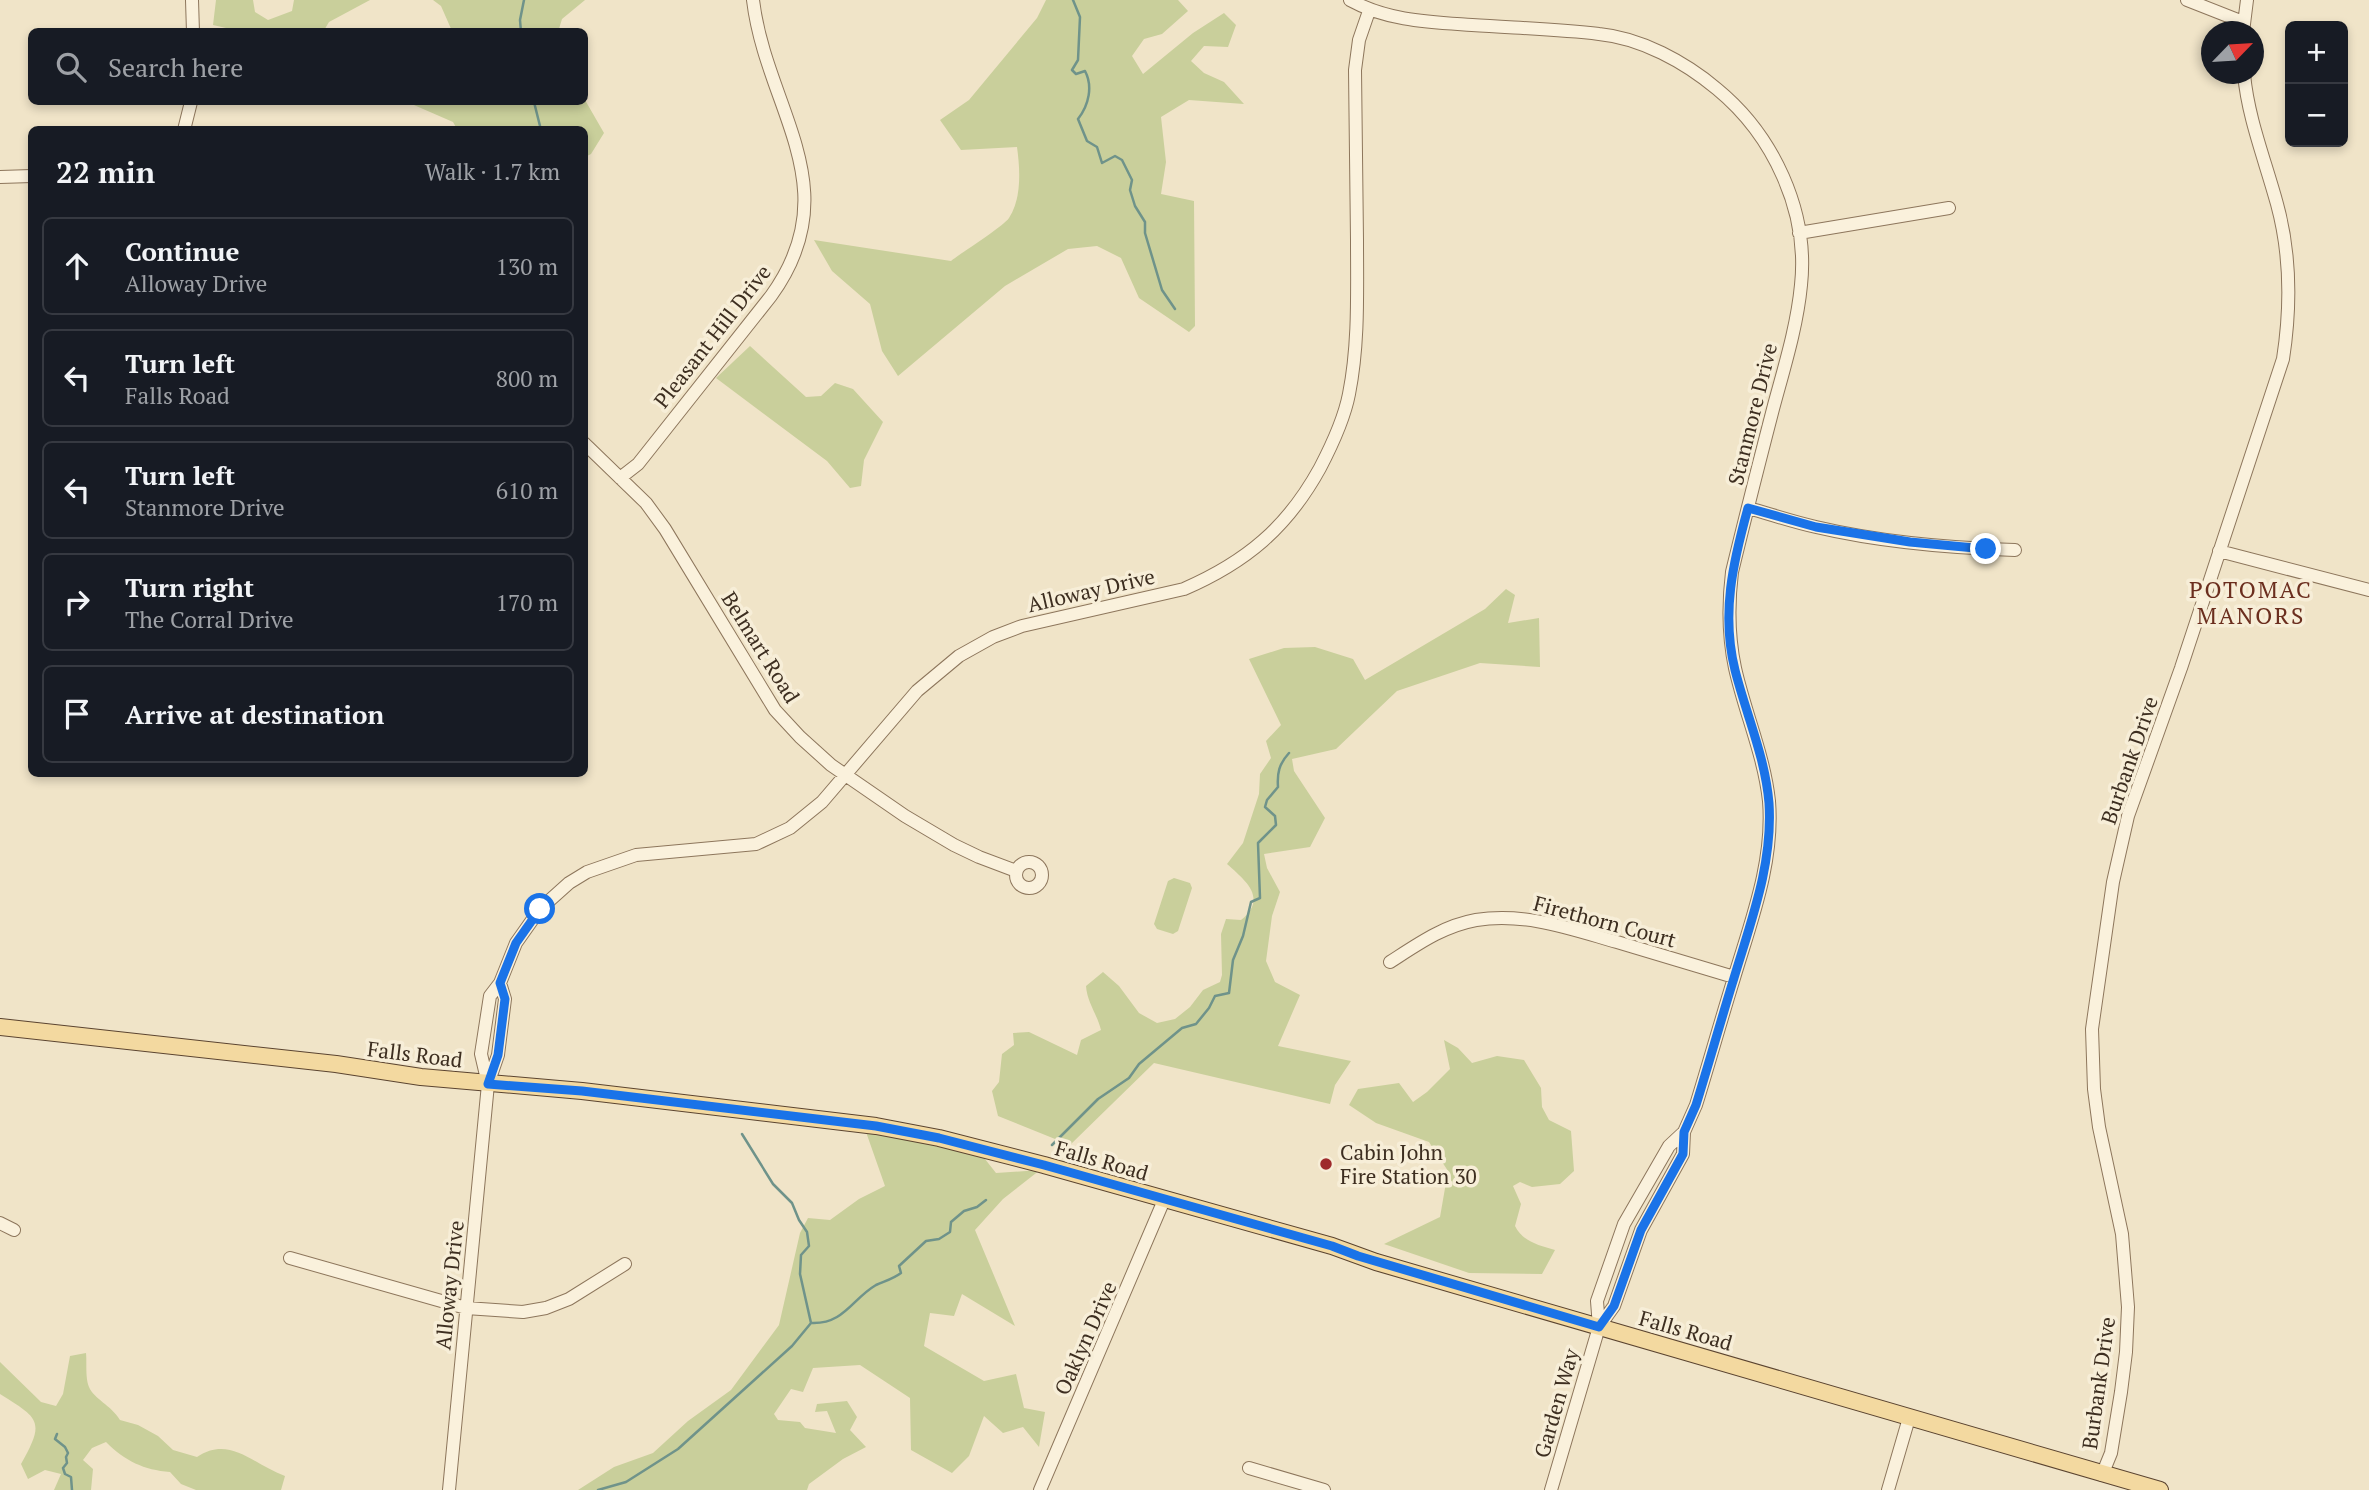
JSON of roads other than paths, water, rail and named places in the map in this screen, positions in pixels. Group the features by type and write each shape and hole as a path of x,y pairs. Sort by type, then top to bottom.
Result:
{"main road":[{"name":"Falls Road","path":"0,1027 335,1064 421,1077 582,1091 876,1126 939,1138 1332,1246 1367,1259 2160,1490"}],"street":[{"path":"192,0 193,28"},
{"name":"Pleasant Hill Drive","path":"620,478 638,464 771,296 785,277 799,237 805,199 804,181 794,137 763,51 753,0"},
{"name":"Stanmore Drive","path":"1350,0 1369,11 1387,16 1429,22 1602,34 1651,48 1699,74 1737,105 1760,134 1784,177 1799,233 1801,285 1792,335 1731,572 1729,632 1735,669 1762,760 1769,807 1767,858 1759,900 1696,1105 1684,1132 1669,1146 1624,1224 1597,1301 1599,1327"},
{"path":"2187,0 2231,21"},
{"path":"2244,21 2247,0"},
{"name":"Alloway Drive","path":"449,1490 488,1084 481,1054 490,996 500,983 516,943 540,909 569,883 587,872 636,855 756,844 790,828 809,814 917,691 959,656 993,637 1022,626 1184,589 1238,561 1270,536 1310,487 1336,436 1349,397 1355,356 1357,289 1355,70 1359,40 1369,11"},
{"name":"Burbank Drive","path":"2102,1475 2111,1452 2121,1392 2128,1307 2122,1234 2099,1127 2094,1088 2092,1029 2113,882 2128,816 2183,663 2283,359 2287,333 2287,250 2278,206 2247,101 2245,84"},
{"path":"185,126 190,105"},
{"path":"0,177 28,176"},
{"path":"1799,233 1949,208"},
{"name":"Belmart Road","path":"588,447 646,503 775,710 800,737 845,775 954,845 1016,871"},
{"path":"1748,508 1816,527 1877,537 1956,547 2015,550"},
{"path":"2219,551 2369,590"},
{"name":"Firethorn Court","path":"1390,961 1435,933 1451,927 1476,920 1513,918 1560,926 1734,977"},
{"name":"Oaklyn Drive","path":"1040,1490 1164,1200"},
{"path":"0,1223 15,1230"},
{"path":"290,1258 466,1308 523,1312 546,1308 569,1299 625,1265"},
{"name":"Garden Way","path":"1551,1490 1599,1327"},
{"path":"1888,1490 1909,1418"},
{"path":"1249,1468 1324,1490"}],"waterway":[{"path":"521,28 524,0"},
{"path":"1073,0 1080,17 1078,60 1072,70 1076,74 1085,71 1089,89 1085,108 1078,119 1087,141 1097,147 1102,163 1115,156 1122,160 1132,180 1130,190 1135,206 1145,222 1145,233 1162,290 1175,309"},
{"path":"535,105 540,126"},
{"path":"1052,1145 1098,1099 1129,1078 1139,1064 1182,1028 1196,1024 1215,996 1229,993 1233,960 1243,936 1251,902 1260,898 1258,843 1276,825 1275,816 1265,807 1267,800 1278,787 1279,769 1289,753"},
{"path":"598,1490 626,1482 678,1449 792,1346 811,1323 800,1274 801,1255 809,1246 807,1232 792,1203 773,1184 742,1134"},
{"path":"812,1323 840,1315 876,1285 901,1273 899,1266 926,1241 939,1239 950,1232 951,1222 964,1211 977,1207 986,1200"},
{"path":"57,1434 55,1439 68,1453 67,1463 63,1468 65,1474 71,1477 72,1490"}],"place":[{"name":"Cabin John Fire Station 30","path":"1326,1164"}],"district":[{"name":"POTOMAC MANORS","path":"2251,602"}]}
